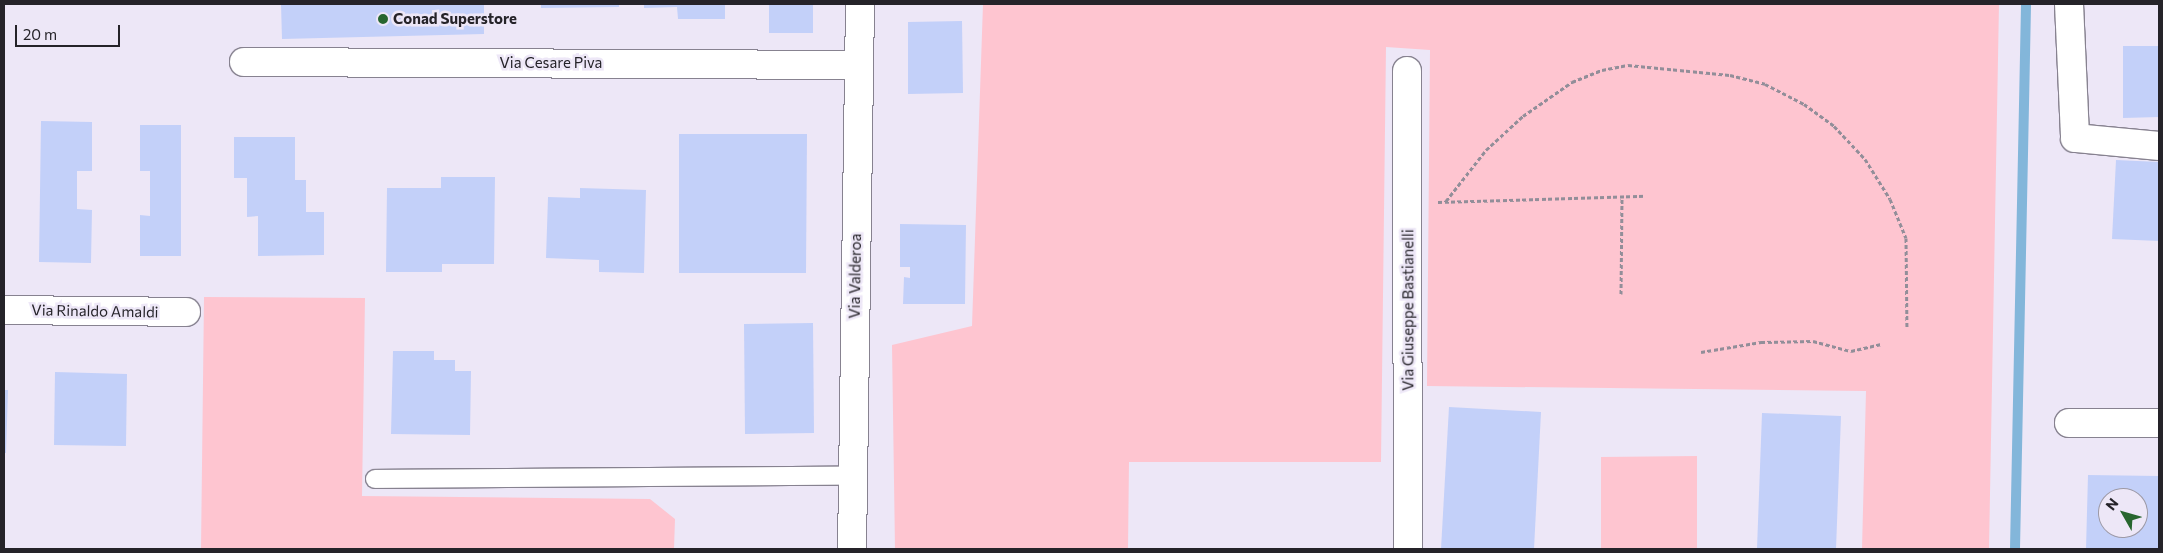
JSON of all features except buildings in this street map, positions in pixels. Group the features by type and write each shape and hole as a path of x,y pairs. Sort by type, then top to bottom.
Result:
{"street":[{"name":"Via Valderoa","path":"852,549 860,4"},
{"path":"2069,4 2075,138 2159,146"},
{"name":"Via Cesare Piva","path":"244,62 859,65"},
{"name":"Via Giuseppe Bastianelli","path":"1407,71 1408,549"},
{"name":"Via Rinaldo Amaldi","path":"4,310 186,312"},
{"path":"2069,423 2159,423"}],"lane":[{"path":"376,479 852,476"}],"path":[{"path":"1446,201 1486,150 1515,123 1572,82 1602,70 1628,64 1730,75 1765,84 1804,104 1834,126 1865,159 1890,199 1906,238 1907,328"},
{"path":"1621,294 1622,196"},
{"path":"1408,203 1646,196"},
{"path":"1701,352 1761,342 1813,341 1851,352 1881,344"}],"shaded area":[{"path":"983,4 1999,4 1989,549 1862,549 1866,391 1427,386 1430,50 1386,47 1381,462 1129,462 1128,549 895,549 892,345 972,326"},
{"path":"204,297 365,298 362,496 650,499 675,519 674,549 201,549"},
{"path":"1697,456 1697,549 1601,549 1601,457"}],"waterway":[{"path":"2015,549 2026,4"}],"place":[{"name":"Conad Superstore","path":"383,19"}]}
